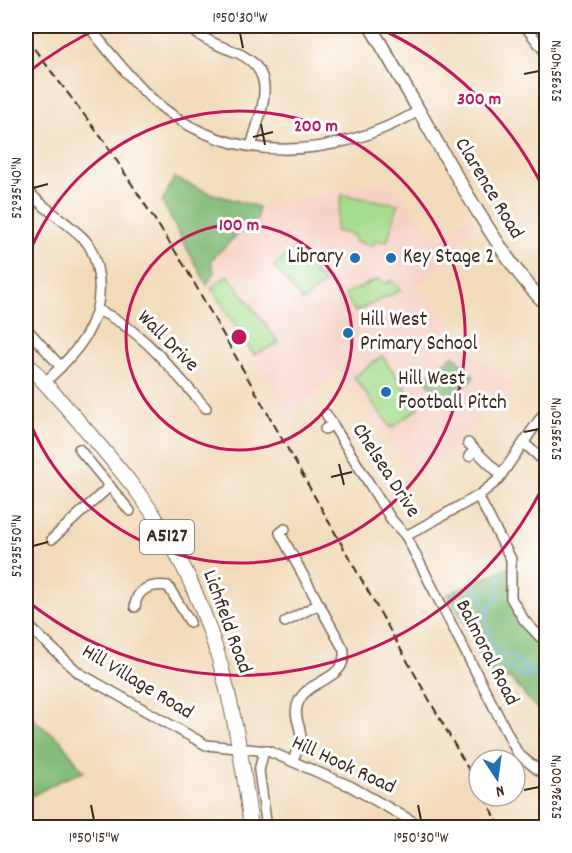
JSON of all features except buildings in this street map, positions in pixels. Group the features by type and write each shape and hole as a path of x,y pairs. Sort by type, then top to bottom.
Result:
{"main road":[{"name":"Lichfield Road","path":"26,362 105,453 146,505 174,547 191,581 207,618 229,692 242,749 251,828"}],"street":[{"path":"88,26 137,84 160,105 195,128 215,137 250,147 289,149 341,144 383,130 419,111"},
{"path":"188,26 208,40 253,60 262,74 264,96 250,147"},
{"name":"Clarence Road","path":"370,26 507,257 524,281 546,304"},
{"path":"525,26 546,53"},
{"path":"26,189 39,204 80,235 91,248 99,278 97,310 92,327 84,341 44,383"},
{"name":"Wall Drive","path":"97,310 119,319 134,330 206,408"},
{"path":"26,328 61,367"},
{"path":"406,536 478,496 501,475 525,444 546,410"},
{"name":"Chelsea Drive","path":"326,414 329,427 391,519 406,536"},
{"path":"525,444 546,463"},
{"path":"79,449 130,511"},
{"path":"471,450 501,475"},
{"path":"92,464 105,453"},
{"path":"52,539 110,486"},
{"path":"478,496 511,559 511,598 524,620 540,637 546,639"},
{"path":"279,533 344,650 344,657 336,673 306,691 301,697 295,715 301,737 292,760"},
{"name":"Balmoral Road","path":"406,536 515,749 546,776"},
{"path":"175,595 191,581"},
{"path":"135,607 135,599 143,589 154,584 168,586 190,622"},
{"path":"285,622 319,604"},
{"name":"Hill Village Road","path":"26,624 79,673 113,694 206,745 242,749"},
{"name":"Hill Hook Road","path":"242,749 264,750 292,760 350,786 424,828"},
{"path":"264,750 259,771 267,828"}],"shaded area":[{"name":"Hill West Primary School","path":"174,178 210,193 258,207 382,182 404,196 439,241 470,214 476,224 422,284 460,339 512,388 420,479 338,371 290,417 254,355 186,251 162,202"}],"green space":[{"path":"174,178 210,193 258,207 257,220 252,220 211,260 214,272 207,285 162,202"},
{"path":"342,195 398,204 387,242 375,240 373,246 354,241 354,235 335,231"},
{"path":"295,249 324,284 303,301 274,266"},
{"path":"228,275 279,343 254,355 211,288"},
{"path":"378,279 387,284 390,280 401,290 355,312 345,294"},
{"path":"454,355 474,377 447,403 424,379"},
{"name":"Hill West Football Pitch","path":"382,356 419,408 391,428 354,377"},
{"path":"509,567 516,602 523,621 546,647 546,719 511,679 494,678 448,594"},
{"path":"26,714 60,740 84,772 61,780 26,799"}],"waterway":[{"path":"502,569 497,599 486,612 492,647 518,661 546,687"},
{"path":"472,578 487,608"},
{"path":"482,654 491,653 496,660 524,676 531,673"}],"railway":[{"path":"26,38 104,141 184,265 467,767"},
{"path":"490,808 501,828"}],"place":[{"name":"Library","path":"355,258"},
{"name":"Key Stage 2","path":"391,258"},
{"name":"Hill West Primary School","path":"348,333"},
{"name":"Hill West Football Pitch","path":"386,392"}]}
